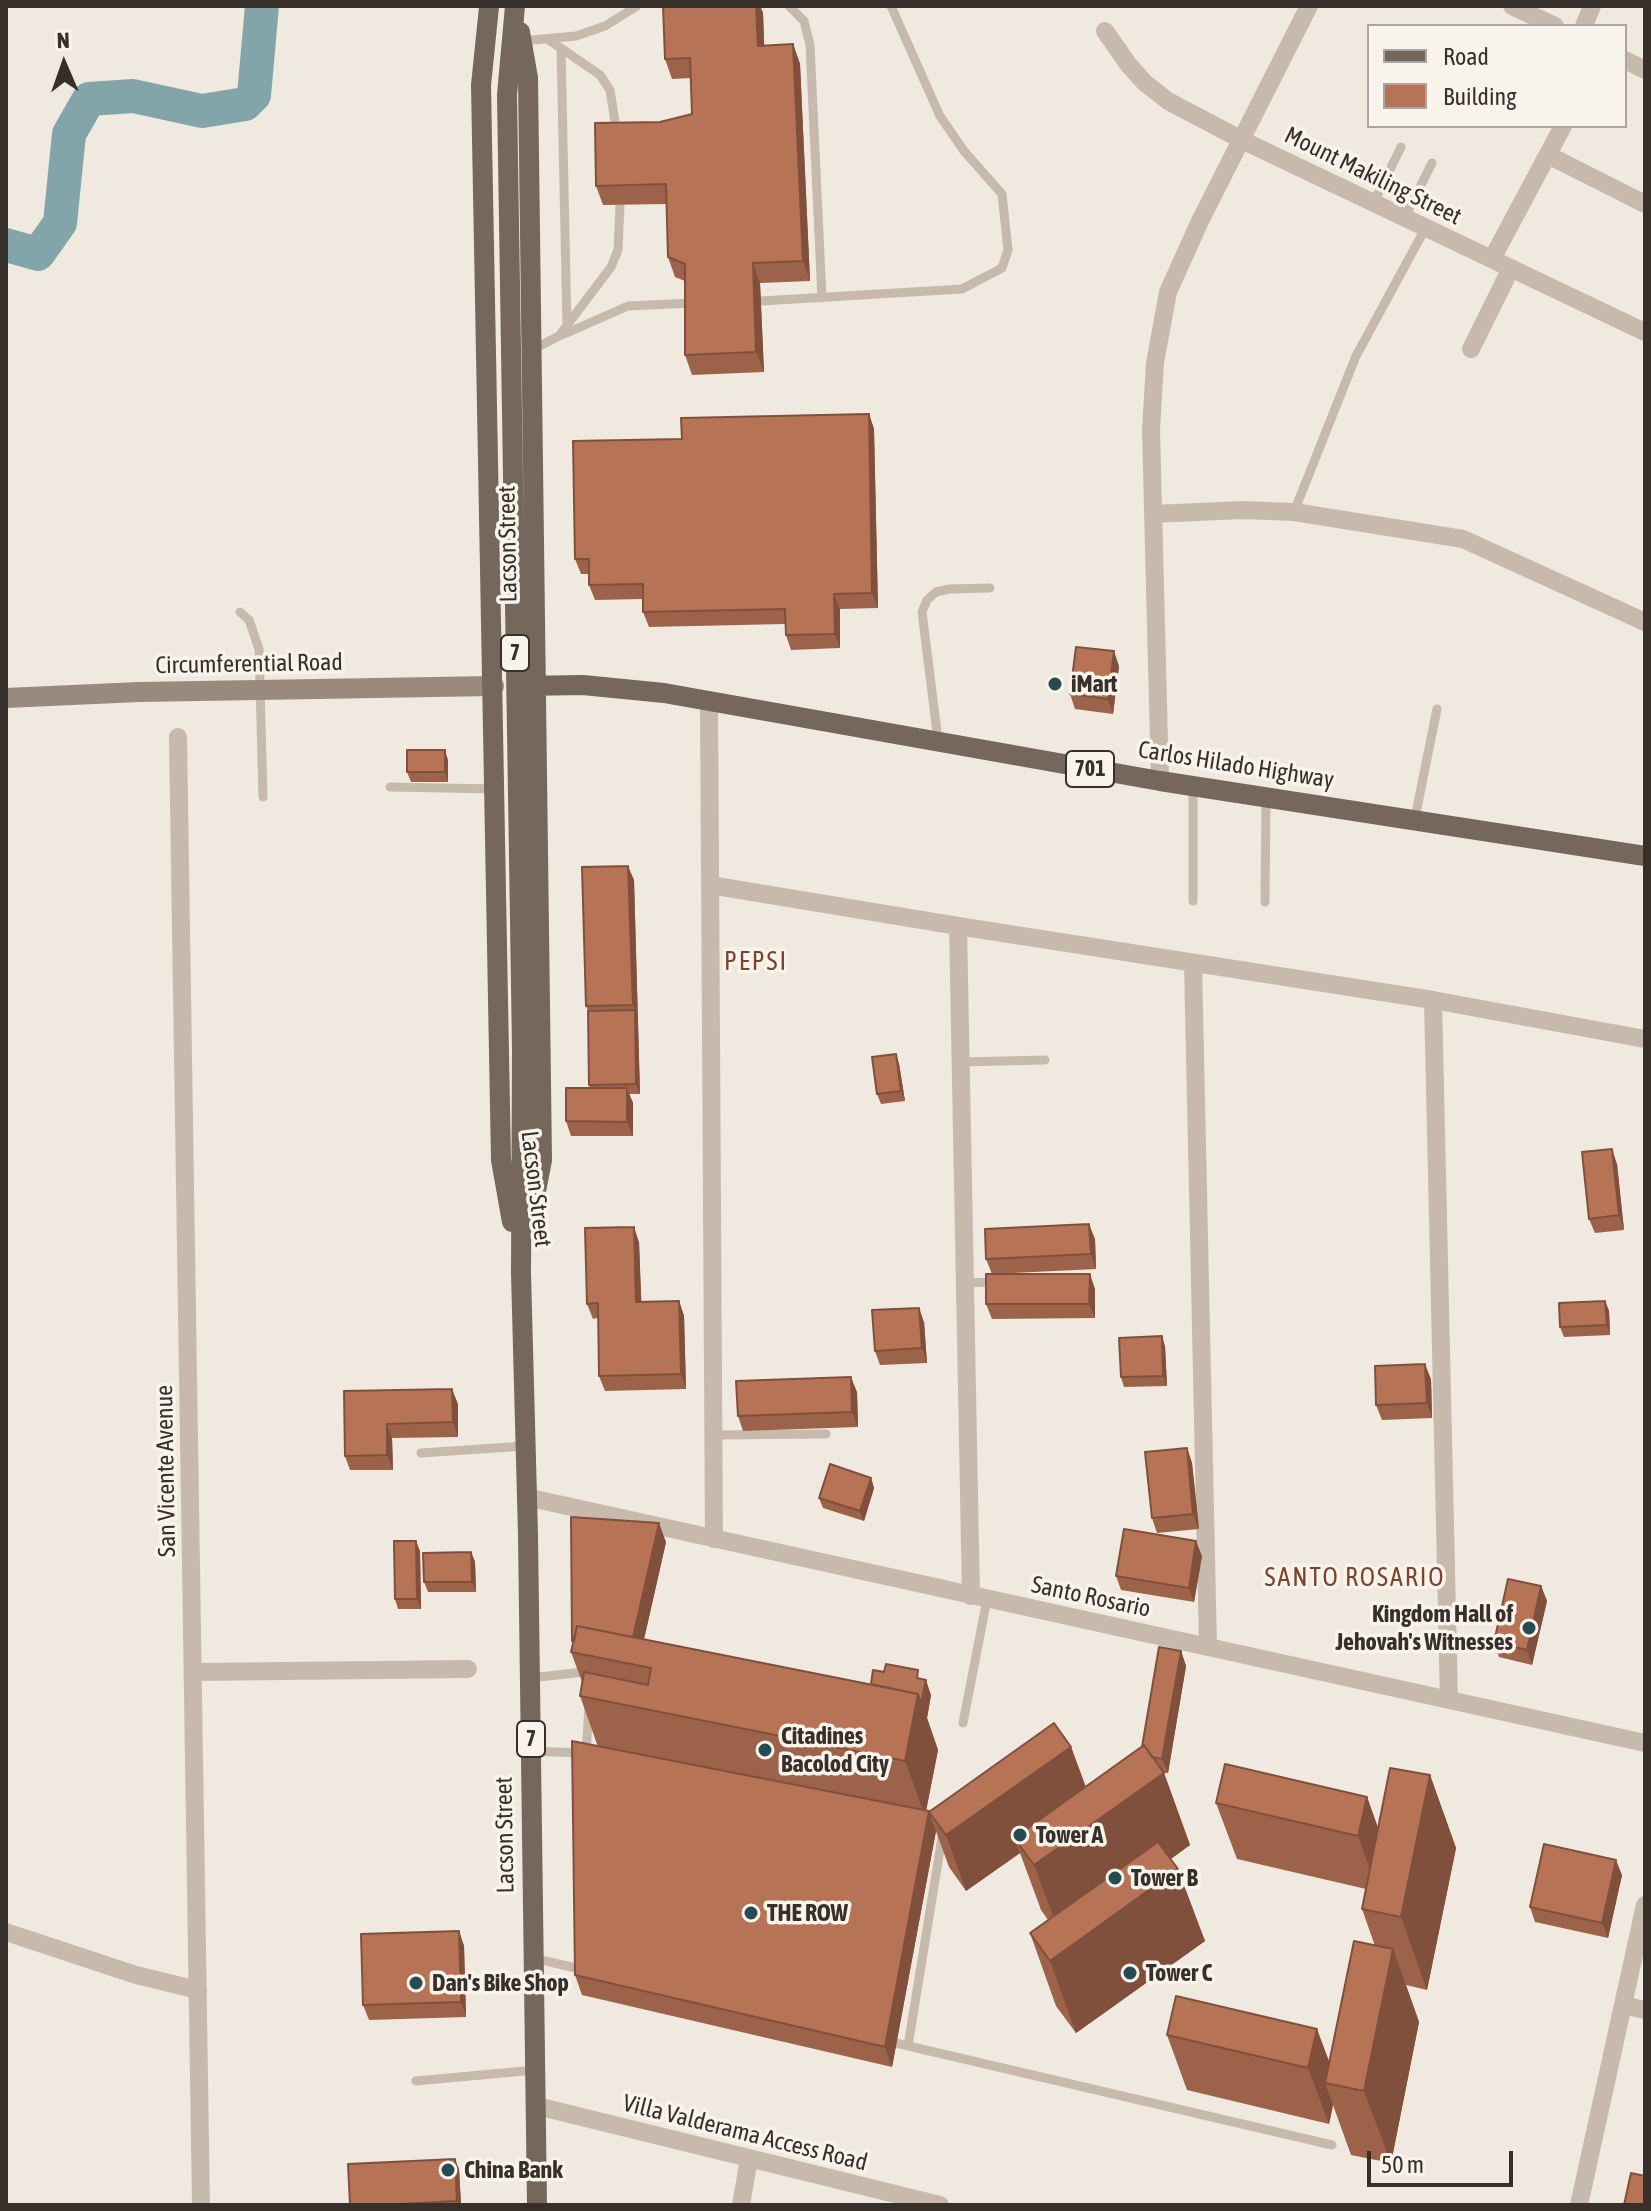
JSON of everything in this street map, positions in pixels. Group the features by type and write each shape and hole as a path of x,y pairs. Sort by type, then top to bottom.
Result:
{"main road":[{"name":"Lacson Street","path":"489,6 507,95"},
{"name":"Lacson Street","path":"489,6 481,85 501,1160 521,1273"},
{"name":"Lacson Street","path":"515,6 528,78 542,1160 521,1273"},
{"name":"Lacson Street","path":"515,6 507,95 522,1049 521,1273 537,2205"},
{"name":"Carlos Hilado Highway","path":"494,686 626,688 1160,781 1415,818 1645,856"},
{"name":"Circumferential Road","path":"6,698 139,692 494,686"}],"street":[{"path":"1160,781 1151,430 1155,363 1168,292 1200,221 1309,6"},
{"path":"1512,6 1551,24"},
{"name":"Mount Makiling Street","path":"1105,31 1145,83 1168,101 1242,140 1645,332"},
{"path":"1627,61 1645,70"},
{"path":"1492,259 1562,128"},
{"path":"1548,155 1645,204"},
{"path":"1471,349 1511,268"},
{"path":"1153,514 1242,510 1294,512 1463,539 1645,622"},
{"path":"709,702 714,1539"},
{"name":"San Vicente Avenue","path":"178,737 201,2205"},
{"path":"710,885 1433,1000 1645,1039"},
{"path":"958,926 963,1283 979,1597"},
{"path":"1193,964 1208,1647"},
{"path":"1433,1000 1449,1700"},
{"name":"Santo Rosario","path":"526,1497 1645,1743"},
{"path":"193,1672 468,1669"},
{"path":"1579,2205 1645,1905"},
{"path":"6,1932 136,1975 198,1990"},
{"path":"1623,2005 1645,2010"},
{"name":"Villa Valderama Access Road","path":"537,2106 940,2205"},
{"path":"741,2205 749,2159"}],"lane":[{"path":"522,41 576,36 605,26 637,6"},
{"path":"789,6 804,21 810,45 822,298"},
{"path":"761,301 962,289 1002,268 1008,250 1002,194 964,151 940,116 891,6"},
{"path":"549,40 600,75 610,90 618,142"},
{"path":"561,49 567,326"},
{"path":"1374,202 1401,147"},
{"path":"1405,217 1432,163"},
{"path":"559,336 611,267 619,242 620,205"},
{"path":"1294,512 1356,356 1426,227"},
{"path":"532,350 628,306 692,303"},
{"path":"939,744 922,612 927,600 936,592 990,588"},
{"path":"240,612 249,620 259,649 263,797"},
{"path":"1415,818 1437,709"},
{"path":"1193,785 1193,901"},
{"path":"390,787 495,789"},
{"path":"1265,902 1266,796"},
{"path":"960,1062 1045,1060"},
{"path":"963,1283 1007,1282"},
{"path":"713,1435 826,1434"},
{"path":"421,1453 525,1446"},
{"path":"963,1723 979,1597"},
{"path":"530,1678 584,1672 591,1679 588,1755 531,1751"},
{"path":"908,2046 943,1831 942,1823 930,1823"},
{"path":"533,1958 593,1972"},
{"path":"878,2039 1332,2145"},
{"path":"416,2081 535,2070"}],"building":[{"path":"663,6 756,6 758,46 793,44 803,261 753,263 756,352 685,355 685,264 668,257 666,184 596,186 595,123 660,122 692,114 690,58 665,59"},
{"path":"869,414 872,593 834,594 835,634 786,635 785,609 643,612 643,584 589,585 589,559 575,559 573,441 682,439 681,418"},
{"path":"1076,647 1114,651 1108,699 1070,694"},
{"path":"407,750 445,750 445,772 407,772"},
{"path":"628,866 633,1005 586,1006 582,867"},
{"path":"635,1010 636,1084 589,1085 588,1011"},
{"path":"896,1054 901,1091 877,1094 872,1057"},
{"path":"566,1088 627,1088 627,1122 566,1121"},
{"path":"1612,1149 1619,1215 1589,1219 1582,1152"},
{"path":"1089,1224 1091,1254 986,1259 985,1229"},
{"path":"634,1227 636,1302 679,1301 681,1374 599,1376 598,1303 587,1304 585,1228"},
{"path":"986,1274 1090,1274 1089,1304 986,1304"},
{"path":"1605,1301 1607,1325 1560,1327 1559,1303"},
{"path":"919,1308 922,1348 875,1351 872,1310"},
{"path":"1162,1336 1163,1376 1121,1377 1119,1338"},
{"path":"1425,1364 1427,1403 1376,1405 1375,1366"},
{"path":"851,1377 852,1412 738,1416 736,1381"},
{"path":"452,1389 453,1422 387,1424 387,1455 345,1456 344,1391"},
{"path":"1187,1448 1193,1514 1152,1518 1145,1452"},
{"path":"830,1464 871,1478 860,1511 819,1498"},
{"path":"571,1517 659,1523 633,1637 577,1626 572,1641"},
{"path":"1124,1529 1196,1541 1189,1588 1116,1576"},
{"path":"394,1541 416,1541 417,1599 395,1599"},
{"path":"471,1552 472,1582 424,1582 423,1553"},
{"path":"1508,1579 1541,1586 1527,1650 1494,1642"},
{"path":"577,1626 918,1694 905,1761 580,1696 584,1672 648,1685 651,1668 571,1652"},
{"path":"1159,1647 1181,1651 1162,1759 1152,1757 1144,1745 1142,1747"},
{"path":"886,1664 918,1670 917,1678 926,1680 921,1703 918,1694 871,1684 873,1670 884,1672"},
{"path":"1054,1723 1071,1747 946,1835 929,1812"},
{"name":"THE ROW","path":"572,1741 929,1811 885,2047 575,1975"},
{"path":"1144,1745 1164,1773 1034,1865 1014,1838"},
{"path":"1225,1764 1367,1797 1358,1836 1216,1803"},
{"path":"1390,1768 1430,1775 1401,1917 1362,1909"},
{"path":"1158,1842 1178,1869 1050,1961 1030,1933"},
{"path":"1544,1844 1616,1860 1602,1923 1530,1907"},
{"name":"Dan's Bike Shop","path":"459,1931 461,2002 363,2005 361,1934"},
{"path":"1354,1941 1393,1949 1364,2091 1325,2083"},
{"path":"1176,1996 1317,2029 1308,2068 1167,2035"},
{"path":"455,2159 457,2201 350,2205 348,2164"},
{"path":"1631,2173 1645,2176 1645,2205 1624,2205"}],"waterway":[{"path":"6,245 38,254 60,223 69,134 89,99 133,96 202,111 245,104 254,95 262,6"}],"place":[{"name":"iMart","path":"1055,684"},
{"name":"Kingdom Hall of Jehovah's Witnesses","path":"1529,1628"},
{"name":"Citadines Bacolod City","path":"765,1750"},
{"name":"Tower A","path":"1020,1835"},
{"name":"Tower B","path":"1115,1878"},
{"name":"THE ROW","path":"751,1913"},
{"name":"Tower C","path":"1130,1973"},
{"name":"Dan's Bike Shop","path":"416,1983"},
{"name":"China Bank","path":"448,2170"}],"district":[{"name":"PEPSI","path":"756,962"},
{"name":"SANTO ROSARIO","path":"1355,1578"}]}
